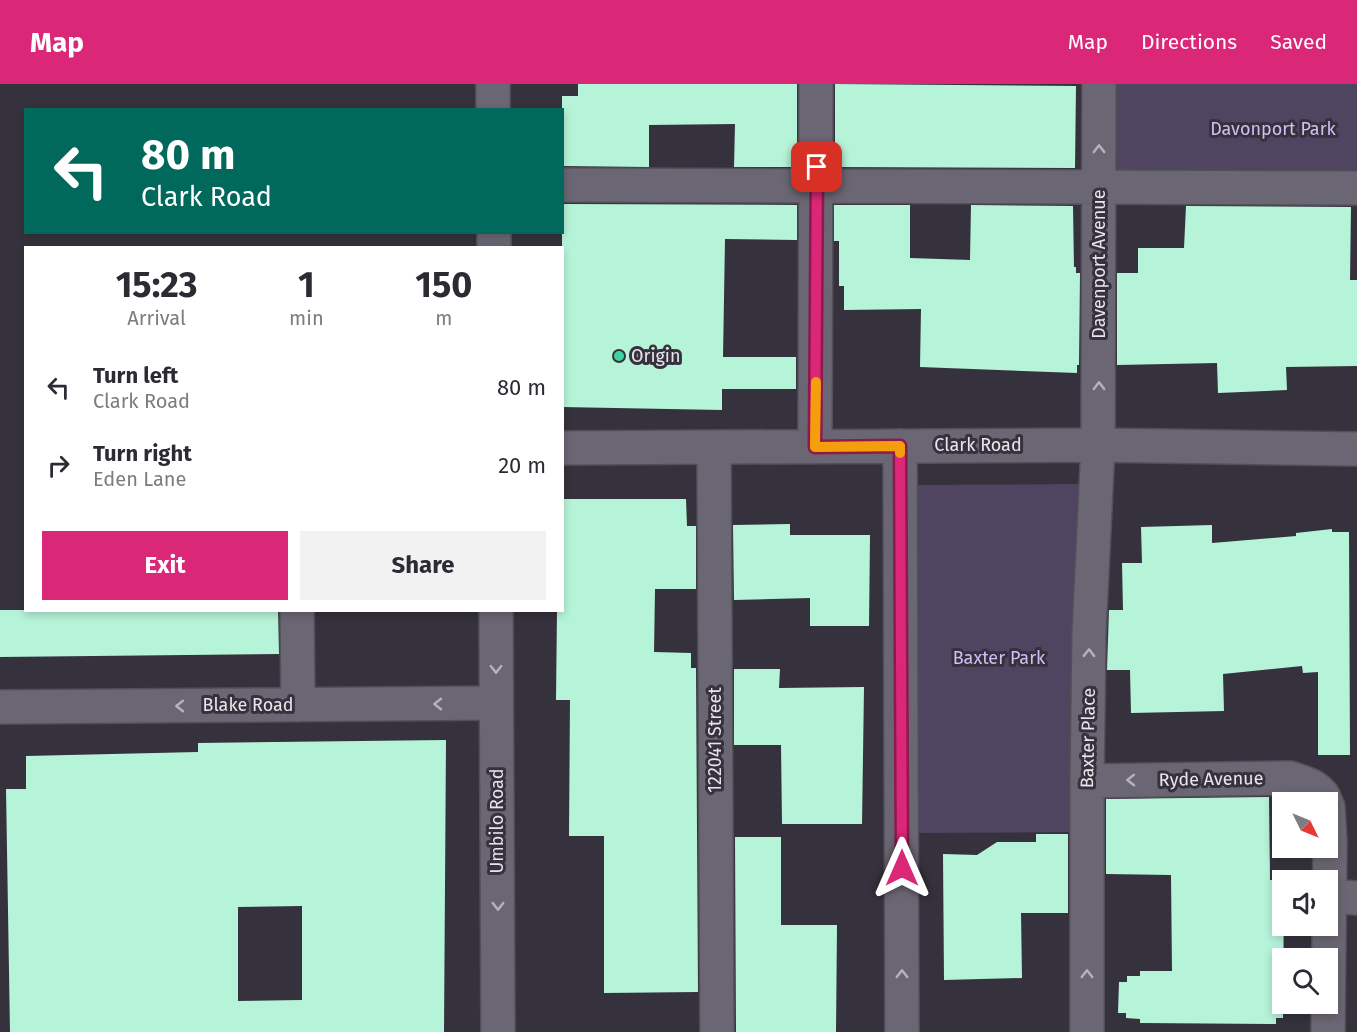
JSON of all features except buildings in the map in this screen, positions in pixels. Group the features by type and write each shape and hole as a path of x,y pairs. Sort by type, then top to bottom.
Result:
{"street":[{"path":"493,84 493,108"},
{"path":"815,447 816,84"},
{"name":"Davenport Avenue","path":"1098,445 1099,84"},
{"path":"564,185 817,188 1357,188"},
{"name":"Clark Road","path":"564,448 714,449 1098,445 1357,448"},
{"name":"Baxter Place","path":"1087,1032 1089,633 1098,445"},
{"path":"900,446 902,1032"},
{"name":"122041 Street","path":"714,449 717,1032"},
{"path":"297,612 298,705"},
{"name":"Umbilo Road","path":"496,612 498,1032"},
{"name":"Blake Road","path":"0,707 496,703"},
{"name":"Ryde Avenue","path":"1087,781 1290,778 1311,785 1320,792"},
{"path":"1334,858 1343,897 1338,1017"},
{"path":"498,1032 510,1032"}],"green space":[{"name":"Davonport Park","path":"1111,84 1357,84 1357,175 1111,177"},
{"name":"Baxter Park","path":"1081,484 1082,832 917,833 916,485"}],"slow traffic":[{"path":"816,382 815,447 900,446 900,453"}],"place":[{"name":"Origin","path":"619,356"}],"route":[{"path":"817,167 815,447 900,446 902,868"}]}
